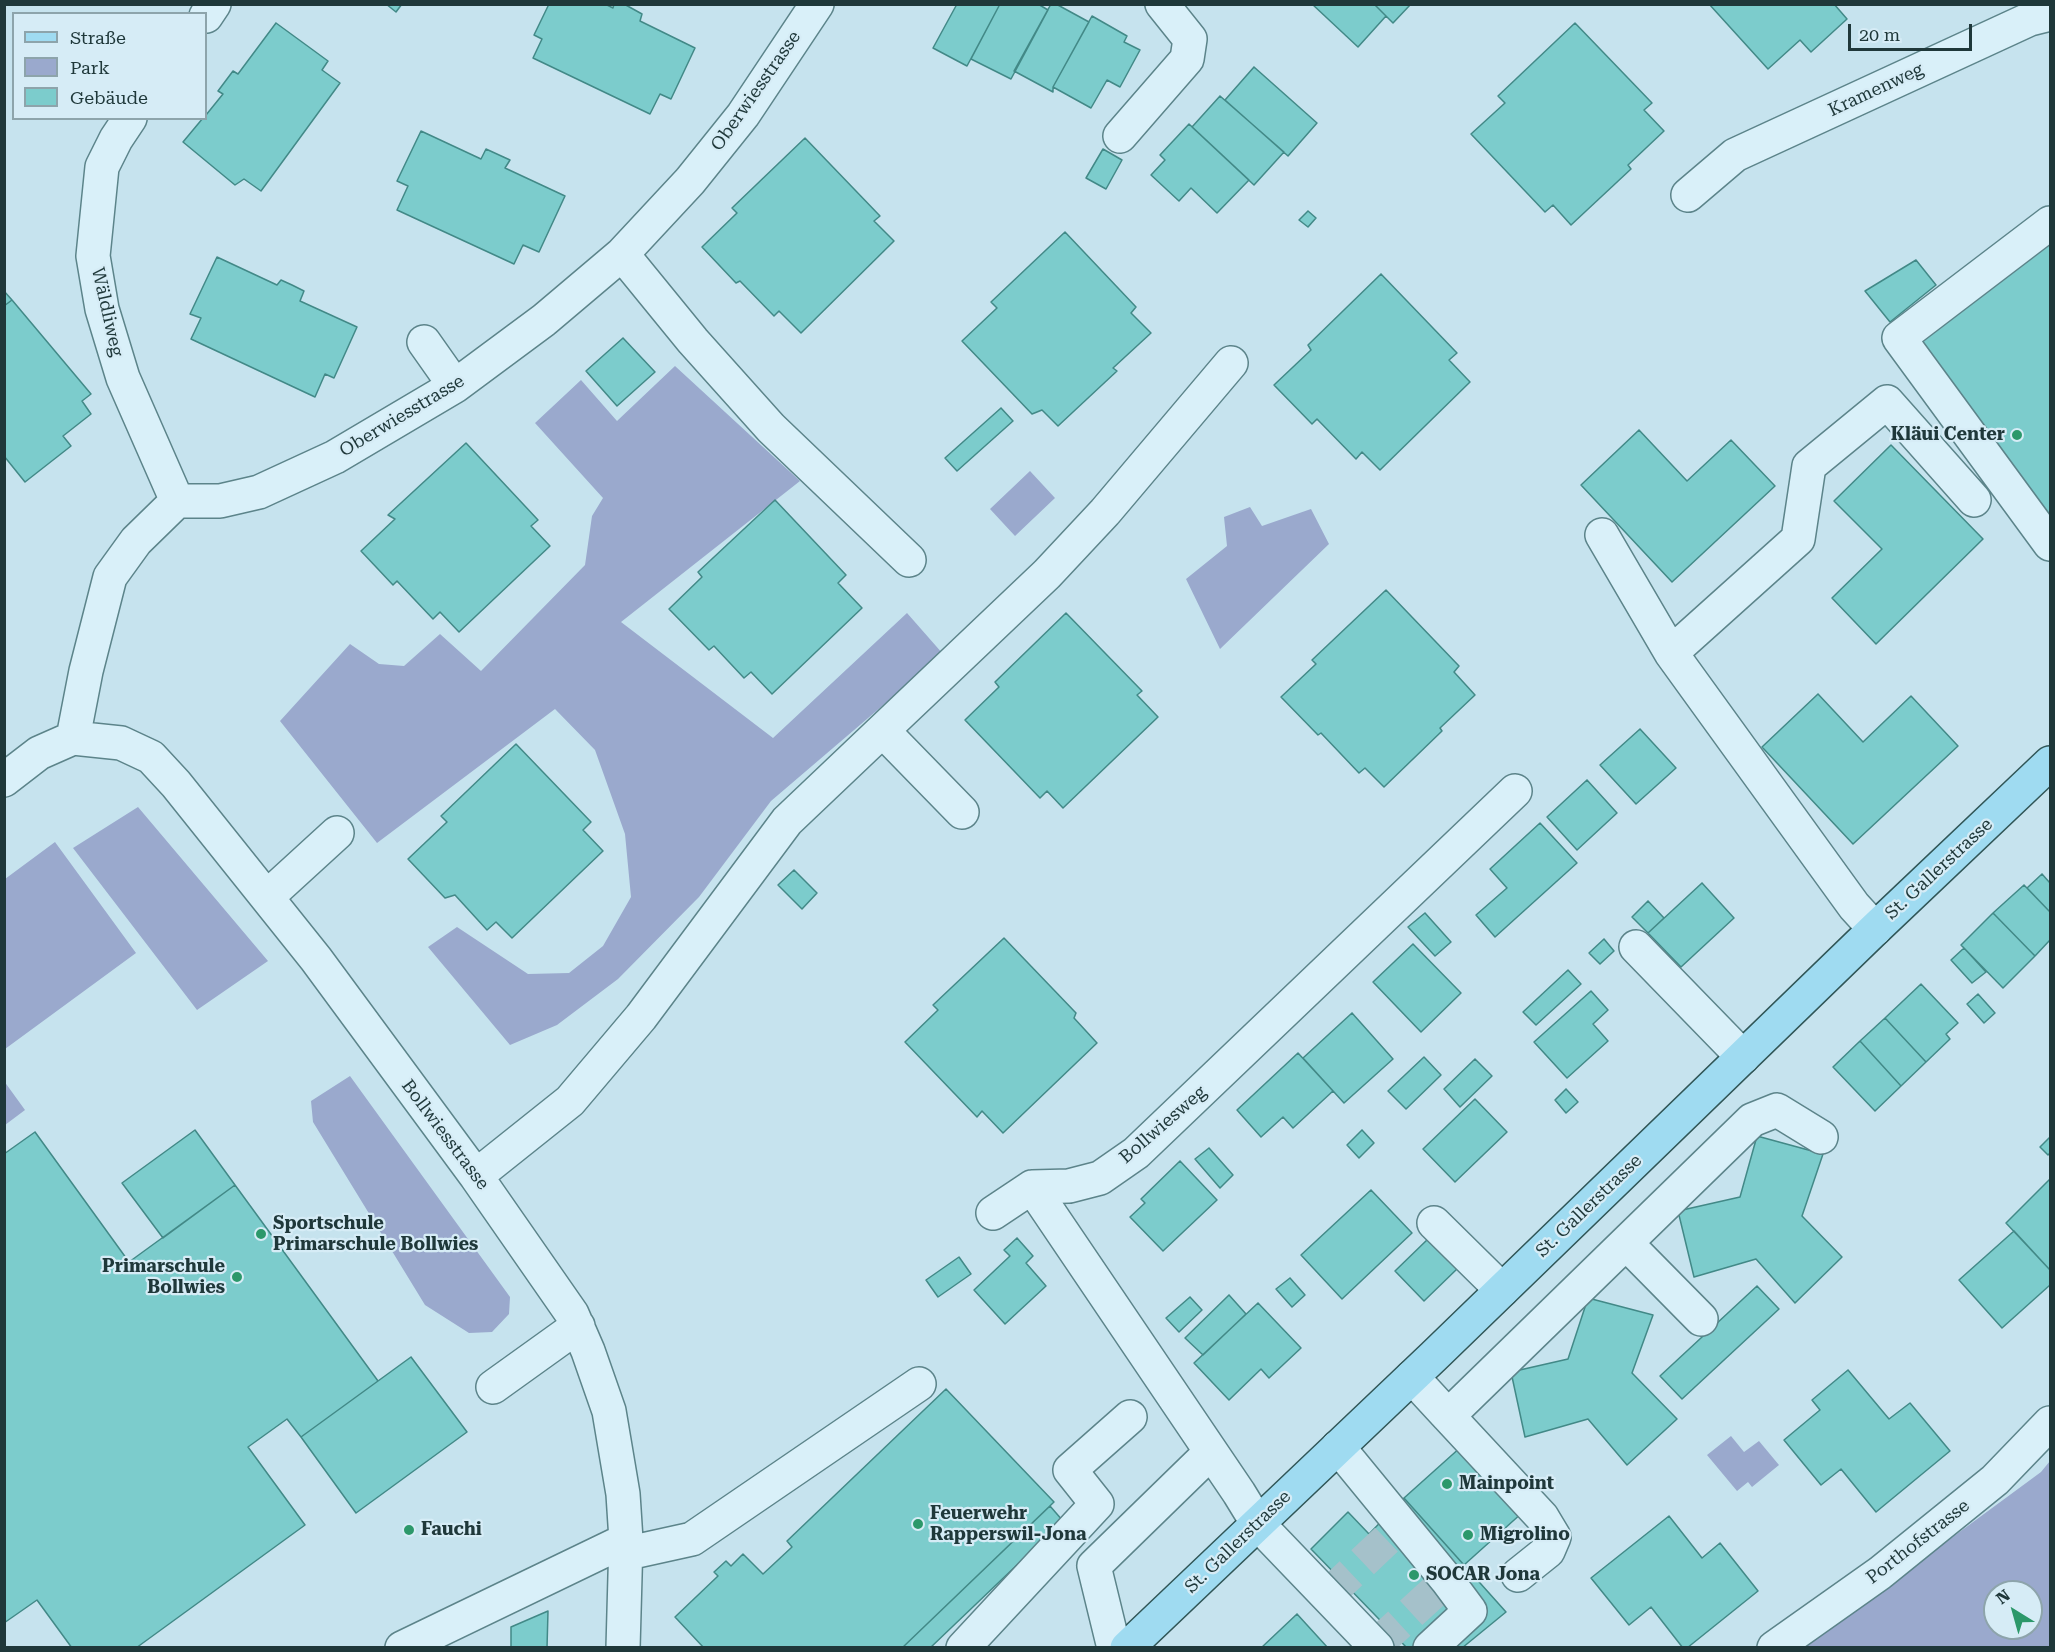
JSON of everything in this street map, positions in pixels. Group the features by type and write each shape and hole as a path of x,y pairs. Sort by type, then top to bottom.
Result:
{"main road":[{"name":"St. Gallerstrasse","path":"1127,1647 1412,1377 1875,929 2050,764"}],"street":[{"name":"Oberwiesstrasse","path":"177,501 220,501 259,492 335,458 455,386 544,320 622,254 690,181 743,115 817,4"},
{"path":"1120,136 1187,59 1190,39 1162,4"},
{"name":"Kramenweg","path":"1688,195 1735,155 2030,19 2050,14"},
{"name":"Wäldliweg","path":"129,120 102,167 93,256 102,309 123,378 177,501"},
{"path":"2050,223 1899,338 2050,544"},
{"path":"622,254 693,341 771,428 909,560"},
{"path":"424,342 455,386"},
{"path":"476,1176 570,1101 641,1017 787,821 1047,574 1105,512 1231,363"},
{"path":"1671,653 1798,539 1809,466 1887,402 1974,500"},
{"path":"4,780 39,753 72,738 110,577 136,541 177,501"},
{"path":"1602,535 1671,653 1855,909 1875,929"},
{"path":"883,730 962,812"},
{"name":"Bollwiesstrasse","path":"72,738 121,743 151,757 176,784 267,897 476,1176 558,1291 578,1326 609,1411 622,1494 625,1547 623,1647"},
{"name":"Bollwiesweg","path":"1032,1187 1069,1186 1100,1178 1137,1153 1515,791"},
{"path":"267,897 337,833"},
{"path":"1636,946 1743,1057"},
{"path":"1448,1416 1752,1120 1777,1110 1821,1137"},
{"path":"993,1213 1032,1187 1258,1524 1377,1647"},
{"path":"1434,1223 1502,1290"},
{"path":"1626,1243 1701,1318"},
{"path":"494,1387 578,1326"},
{"path":"1412,1377 1542,1516 1554,1537 1548,1551 1518,1575"},
{"path":"402,1647 625,1547 692,1539 919,1384"},
{"path":"963,1647 1097,1504 1070,1470 1130,1417"},
{"name":"Porthofstrasse","path":"1774,1647 1880,1573 1987,1487 2050,1423"},
{"path":"1338,1447 1470,1611 1430,1647"},
{"path":"1114,1647 1094,1566 1211,1452"}],"green space":[{"path":"675,366 800,481 621,622 773,738 907,613 943,654 771,801 699,897 618,979 557,1025 510,1045 428,947 457,927 528,974 569,973 603,946 631,897 625,834 595,750 555,709 377,843 280,721 350,644 379,664 404,666 440,634 481,671 585,565 592,516 603,498 535,423 581,380 617,421"},
{"path":"1030,471 1055,498 1015,536 990,509"},
{"path":"1250,507 1262,526 1311,509 1329,544 1220,649 1186,579 1227,546 1224,517"},
{"path":"138,807 268,961 197,1010 73,848"},
{"path":"55,842 136,953 5,1049 5,879"},
{"path":"350,1076 510,1297 509,1314 492,1332 469,1333 425,1305 313,1122 311,1101"},
{"path":"4,1081 25,1110 5,1125 4,1125"},
{"path":"1731,1436 1744,1452 1759,1441 1779,1465 1752,1487 1748,1482 1737,1491 1707,1455"},
{"path":"2050,1461 2050,1647 1802,1648 2041,1472"}],"building":[{"path":"386,4 402,4 396,12"},
{"path":"549,4 605,4 613,8 614,4 624,4 642,14 640,21 695,48 671,99 660,94 650,114 533,58 542,39 534,35"},
{"path":"957,4 1000,4 967,66 933,48"},
{"path":"1000,4 1038,4 1048,10 1011,79 971,59"},
{"path":"1051,4 1056,4 1089,22 1053,87 1053,92 1014,71"},
{"path":"1312,4 1374,4 1386,16 1358,47"},
{"path":"1374,4 1411,4 1393,23"},
{"path":"1709,4 1834,4 1847,19 1811,52 1800,40 1768,69"},
{"path":"1092,16 1127,36 1124,42 1140,50 1120,87 1107,80 1091,108 1053,87"},
{"path":"276,23 328,61 322,70 340,83 261,191 244,179 235,185 183,142 201,120 207,120 207,114 223,94 218,91 233,71 238,74"},
{"path":"1575,23 1652,103 1644,110 1664,131 1628,165 1631,169 1571,225 1553,205 1545,212 1471,134 1505,103 1498,96"},
{"path":"1254,67 1317,123 1288,156 1225,100"},
{"path":"1220,96 1284,152 1254,185 1192,127"},
{"path":"1189,124 1249,180 1217,213 1191,188 1179,201 1151,175 1165,160 1160,155"},
{"path":"421,131 481,159 486,149 510,160 505,168 565,196 539,252 523,245 514,264 397,210 408,186 397,181"},
{"path":"805,138 880,216 874,221 894,241 801,333 779,311 774,316 740,281 736,283 702,247 737,213 732,208"},
{"path":"1103,149 1122,160 1106,189 1086,178"},
{"path":"1308,211 1316,218 1308,227 1299,220"},
{"path":"1065,232 1136,307 1131,313 1151,333 1113,368 1117,371 1058,426 1042,410 1032,414 962,341 997,308 991,302"},
{"name":"Kläui Center","path":"2050,240 2050,525 1915,344"},
{"path":"217,257 277,285 281,280 304,291 300,301 357,327 334,378 325,374 315,397 191,339 201,318 190,314"},
{"path":"1916,260 1936,285 1890,322 1865,291"},
{"path":"1381,274 1457,353 1449,360 1470,382 1380,470 1362,452 1356,459 1317,419 1312,424 1274,385 1311,350 1308,345"},
{"path":"4,291 12,300 4,306"},
{"path":"12,300 91,394 82,401 91,414 63,436 71,446 25,482 4,456 4,306"},
{"path":"623,338 655,372 617,406 586,371"},
{"path":"1001,408 1013,421 957,471 945,458"},
{"path":"1639,430 1687,481 1731,440 1775,486 1672,582 1581,485"},
{"path":"466,443 538,520 531,526 550,546 459,632 440,612 433,619 397,581 393,585 361,551 395,519 388,515"},
{"path":"1891,445 1983,539 1876,644 1832,598 1882,549 1834,501"},
{"path":"775,500 846,575 838,583 862,608 772,694 751,672 744,678 714,646 709,650 669,609 702,577 698,572"},
{"path":"1386,590 1459,666 1454,672 1475,695 1440,728 1442,731 1384,787 1365,768 1359,773 1321,733 1318,735 1281,697 1316,664 1312,660"},
{"path":"1066,613 1142,691 1137,695 1158,717 1063,808 1047,791 1040,798 965,720 999,687 995,682"},
{"path":"1818,694 1863,742 1911,696 1958,746 1853,844 1762,747"},
{"path":"1640,729 1676,768 1636,804 1600,765"},
{"path":"516,744 591,822 583,830 603,851 512,938 496,922 487,930 455,895 445,898 408,859 447,822 441,816"},
{"path":"1587,780 1617,813 1577,850 1547,817"},
{"path":"1540,823 1577,863 1495,937 1476,915 1507,888 1490,869"},
{"path":"794,870 817,893 802,909 778,885"},
{"path":"2042,874 2050,883 2050,912 2027,888"},
{"path":"1702,883 1734,918 1681,967 1648,933"},
{"path":"2024,885 2050,912 2050,940 2035,956 1993,913"},
{"path":"1648,901 1664,918 1648,933 1632,917"},
{"path":"1425,913 1451,942 1435,956 1408,927"},
{"path":"1993,913 2035,956 2003,988 1961,945"},
{"path":"1004,938 1076,1013 1074,1018 1097,1043 1003,1133 982,1111 977,1117 905,1042 938,1010 933,1005"},
{"path":"1604,939 1614,951 1600,964 1589,953"},
{"path":"1413,944 1461,993 1421,1032 1373,982"},
{"path":"1964,948 1986,972 1972,983 1951,960"},
{"path":"1568,970 1581,984 1536,1025 1523,1012"},
{"path":"1921,984 1958,1023 1946,1034 1950,1039 1926,1062 1885,1018"},
{"path":"1591,991 1608,1010 1593,1024 1608,1041 1567,1078 1534,1042"},
{"path":"1978,994 1995,1013 1984,1023 1967,1004"},
{"path":"1352,1013 1393,1059 1344,1103 1303,1058"},
{"path":"1885,1018 1926,1062 1901,1086 1860,1041"},
{"path":"1860,1041 1901,1086 1875,1111 1833,1067"},
{"path":"1298,1053 1333,1091 1293,1128 1283,1117 1261,1137 1237,1110"},
{"path":"1424,1057 1441,1075 1406,1109 1388,1091"},
{"path":"1475,1059 1492,1076 1460,1107 1444,1089"},
{"path":"1566,1089 1578,1102 1566,1113 1555,1100"},
{"path":"1475,1099 1507,1132 1455,1182 1423,1149"},
{"path":"195,1130 235,1185 163,1238 122,1183"},
{"path":"1362,1130 1374,1143 1359,1158 1347,1145"},
{"path":"35,1132 129,1262 235,1185 378,1381 301,1437 287,1419 248,1447 305,1525 136,1648 72,1648 37,1600 4,1623 4,1154"},
{"path":"1757,1136 1823,1154 1802,1216 1842,1257 1795,1303 1756,1259 1694,1277 1678,1211 1740,1197"},
{"path":"2050,1137 2050,1153 2048,1155 2040,1147"},
{"path":"1209,1148 1233,1175 1220,1188 1195,1159"},
{"path":"1180,1161 1217,1200 1163,1251 1130,1217 1145,1203 1141,1199"},
{"path":"2050,1179 2050,1270 2006,1223"},
{"path":"1371,1190 1412,1233 1342,1299 1301,1255"},
{"path":"2014,1231 2050,1270 2050,1285 2002,1328 1959,1280"},
{"path":"1017,1238 1033,1256 1026,1263 1046,1286 1005,1324 974,1290 1010,1256 1004,1250"},
{"path":"1429,1238 1458,1268 1424,1301 1395,1271"},
{"path":"959,1257 971,1274 938,1297 926,1280"},
{"path":"1290,1278 1305,1295 1292,1307 1276,1289"},
{"path":"1757,1286 1779,1309 1682,1399 1660,1376"},
{"path":"1229,1295 1246,1314 1203,1355 1185,1338"},
{"path":"1190,1297 1202,1310 1179,1332 1166,1318"},
{"path":"1588,1298 1653,1315 1632,1373 1677,1419 1627,1465 1588,1419 1525,1437 1511,1372 1568,1359"},
{"path":"1258,1303 1301,1348 1269,1378 1261,1369 1229,1400 1194,1363"},
{"path":"411,1357 467,1432 356,1513 301,1437"},
{"path":"1848,1370 1889,1419 1910,1403 1950,1451 1876,1512 1841,1469 1821,1485 1784,1440 1820,1410 1812,1400"},
{"name":"Feuerwehr Rapperswil-Jona","path":"946,1389 1054,1502 902,1648 704,1648 675,1617 718,1576 714,1572 726,1561 731,1566 743,1554 763,1574 792,1547 787,1541"},
{"path":"1462,1446 1523,1512 1464,1565 1404,1498"},
{"path":"1404,1498 1506,1612 1462,1648 1407,1648 1311,1549 1348,1512 1369,1534"},
{"path":"1050,1506 1063,1521 930,1648 902,1648"},
{"path":"1669,1516 1702,1558 1720,1543 1758,1591 1687,1648 1683,1648 1651,1607 1629,1625 1591,1578"},
{"path":"548,1611 547,1648 511,1648 511,1627"},
{"path":"1297,1614 1328,1648 1261,1648"}],"tunnel":[{"path":"1327,1596 1402,1525"},
{"path":"1375,1646 1447,1580"}],"place":[{"name":"Kläui Center","path":"2017,435"},
{"name":"Sportschule Primarschule Bollwies","path":"261,1234"},
{"name":"Primarschule Bollwies","path":"237,1277"},
{"name":"Mainpoint","path":"1447,1484"},
{"name":"Feuerwehr Rapperswil-Jona","path":"918,1524"},
{"name":"Fauchi","path":"409,1530"},
{"name":"Migrolino","path":"1468,1535"},
{"name":"SOCAR Jona","path":"1414,1575"}]}
